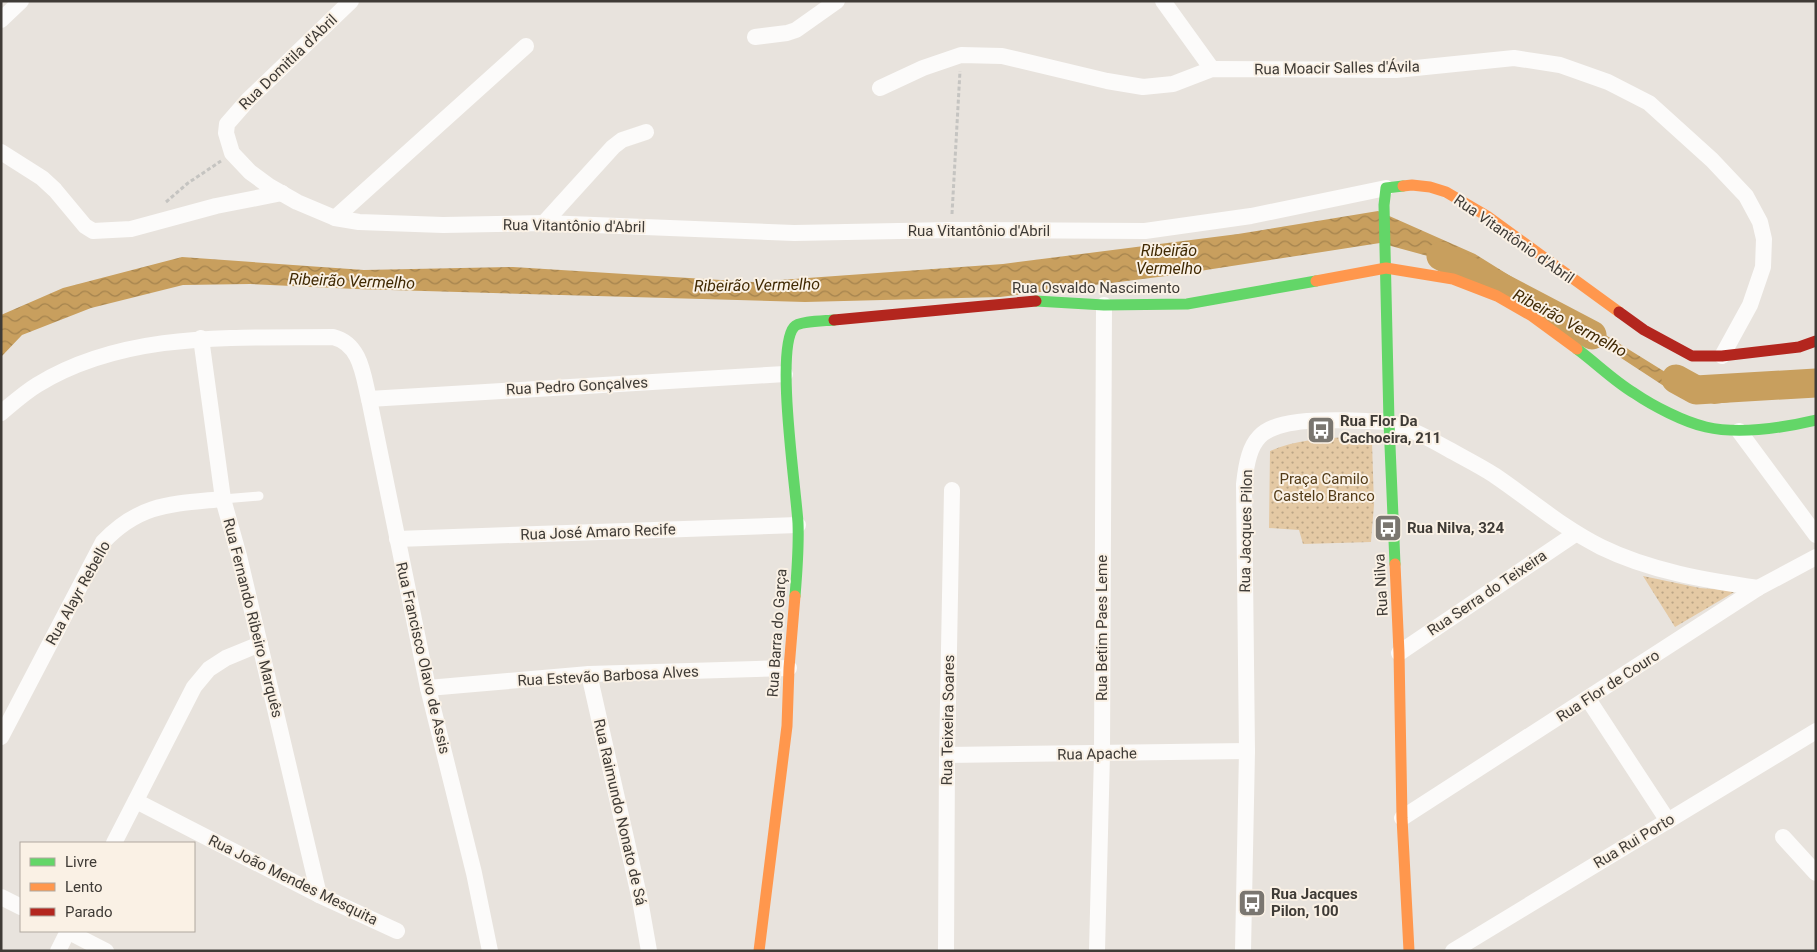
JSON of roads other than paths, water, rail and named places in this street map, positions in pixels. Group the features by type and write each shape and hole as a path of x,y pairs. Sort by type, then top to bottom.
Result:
{"street":[{"path":"1,20 21,1"},
{"name":"Rua Domitila d'Abril","path":"232,153 226,137 227,124 248,100 351,1"},
{"path":"755,37 796,30 837,1"},
{"path":"880,88 923,68 961,55 1002,56 1107,82 1143,87 1173,84 1212,69 1163,1"},
{"path":"335,218 526,46"},
{"name":"Rua Moacir Salles d'Ávila","path":"1212,69 1396,70 1514,58 1560,65 1608,82 1649,103 1712,160 1746,196 1760,222 1764,239 1763,267 1750,305 1722,356"},
{"path":"544,223 614,147 622,140 646,132"},
{"path":"1,152 42,178 86,226 93,231 131,229 216,206 282,194"},
{"name":"Rua Vitantônio d'Abril","path":"232,153 250,172 282,194 335,218 359,222 443,225 544,223 794,233 951,230 1145,231 1250,216 1386,188 1412,185 1430,187 1446,192 1487,216 1644,330 1692,356 1722,356 1799,347 1816,341"},
{"name":"Rua Nilva","path":"1386,188 1384,205 1389,422 1400,653 1402,818 1409,951"},
{"name":"Rua Osvaldo Nascimento","path":"804,323 1046,300 1104,305 1187,304 1386,268 1453,279 1497,296 1532,316 1633,393 1668,412 1706,427 1739,431 1795,425 1816,420"},
{"name":"Rua Betim Paes Leme","path":"1097,951 1102,754 1104,305"},
{"name":"Rua Barra do Garça","path":"759,951 787,726 789,668 796,584 798,525 785,374 786,351 793,328 804,323"},
{"name":"Rua Francisco Olavo de Assis","path":"201,338 333,337 344,341 352,348 361,364 428,688 474,873 490,951"},
{"path":"1,413 37,385 74,366 99,356 201,338"},
{"name":"Rua Fernando Ribeiro Marquês","path":"201,338 223,499 260,644 319,896"},
{"name":"Rua Pedro Gonçalves","path":"369,399 785,374"},
{"name":"Rua Jacques Pilon","path":"1243,951 1247,752 1244,484 1250,450 1259,436 1272,428 1290,422 1324,420 1389,422 1428,438 1494,475 1575,534 1637,563 1710,580 1758,588"},
{"path":"1739,431 1816,535"},
{"name":"Rua Teixeira Soares","path":"946,951 947,755 952,490"},
{"name":"Rua Alayr Rebello","path":"1,737 103,542 129,519 152,508 223,499"},
{"name":"Rua José Amaro Recife","path":"397,539 798,525"},
{"name":"Rua Serra do Teixeira","path":"1400,653 1575,534"},
{"name":"Rua Flor de Couro","path":"1402,818 1758,588 1816,557"},
{"path":"115,842 194,687 209,668 226,658 260,644"},
{"name":"Rua Estevão Barbosa Alves","path":"428,688 589,674 789,668"},
{"name":"Rua Raimundo Nonato de Sá","path":"589,674 640,900 649,951"},
{"path":"1588,699 1668,821"},
{"name":"Rua Rui Porto","path":"1453,951 1816,731"},
{"name":"Rua Apache","path":"947,755 1247,752"},
{"name":"Rua João Mendes Mesquita","path":"136,801 319,896 397,931"},
{"path":"1783,837 1816,872"},
{"path":"1,897 20,906"},
{"path":"58,951 68,932"},
{"path":"70,932 106,951"}],"lane":[{"name":"Rua Alayr Rebello","path":"223,499 259,496"}],"water":[{"name":"Ribeirão Vermelho","path":"1378,211 1475,254 1670,375 1732,396 1816,383 1816,394 1777,396 1714,404 1670,390 1520,292 1446,261 1380,243 1174,275 1000,297 805,302 356,289 250,284 183,285 91,308 22,335 1,357 1,315 63,288 182,257 364,270 513,267 753,282 1003,264 1238,234"}],"waterway":[{"name":"Ribeirão Vermelho","path":"1441,256 1592,335"},
{"name":"Ribeirão Vermelho","path":"1676,379 1696,390 1816,383"}],"place":[{"name":"Rua Flor Da Cachoeira, 211","path":"1321,430"},
{"name":"Rua Nilva, 324","path":"1388,528"},
{"name":"Rua Jacques Pilon, 100","path":"1252,903"}],"park label":[{"name":"Praça Camilo Castelo Branco","path":"1324,488"}]}
